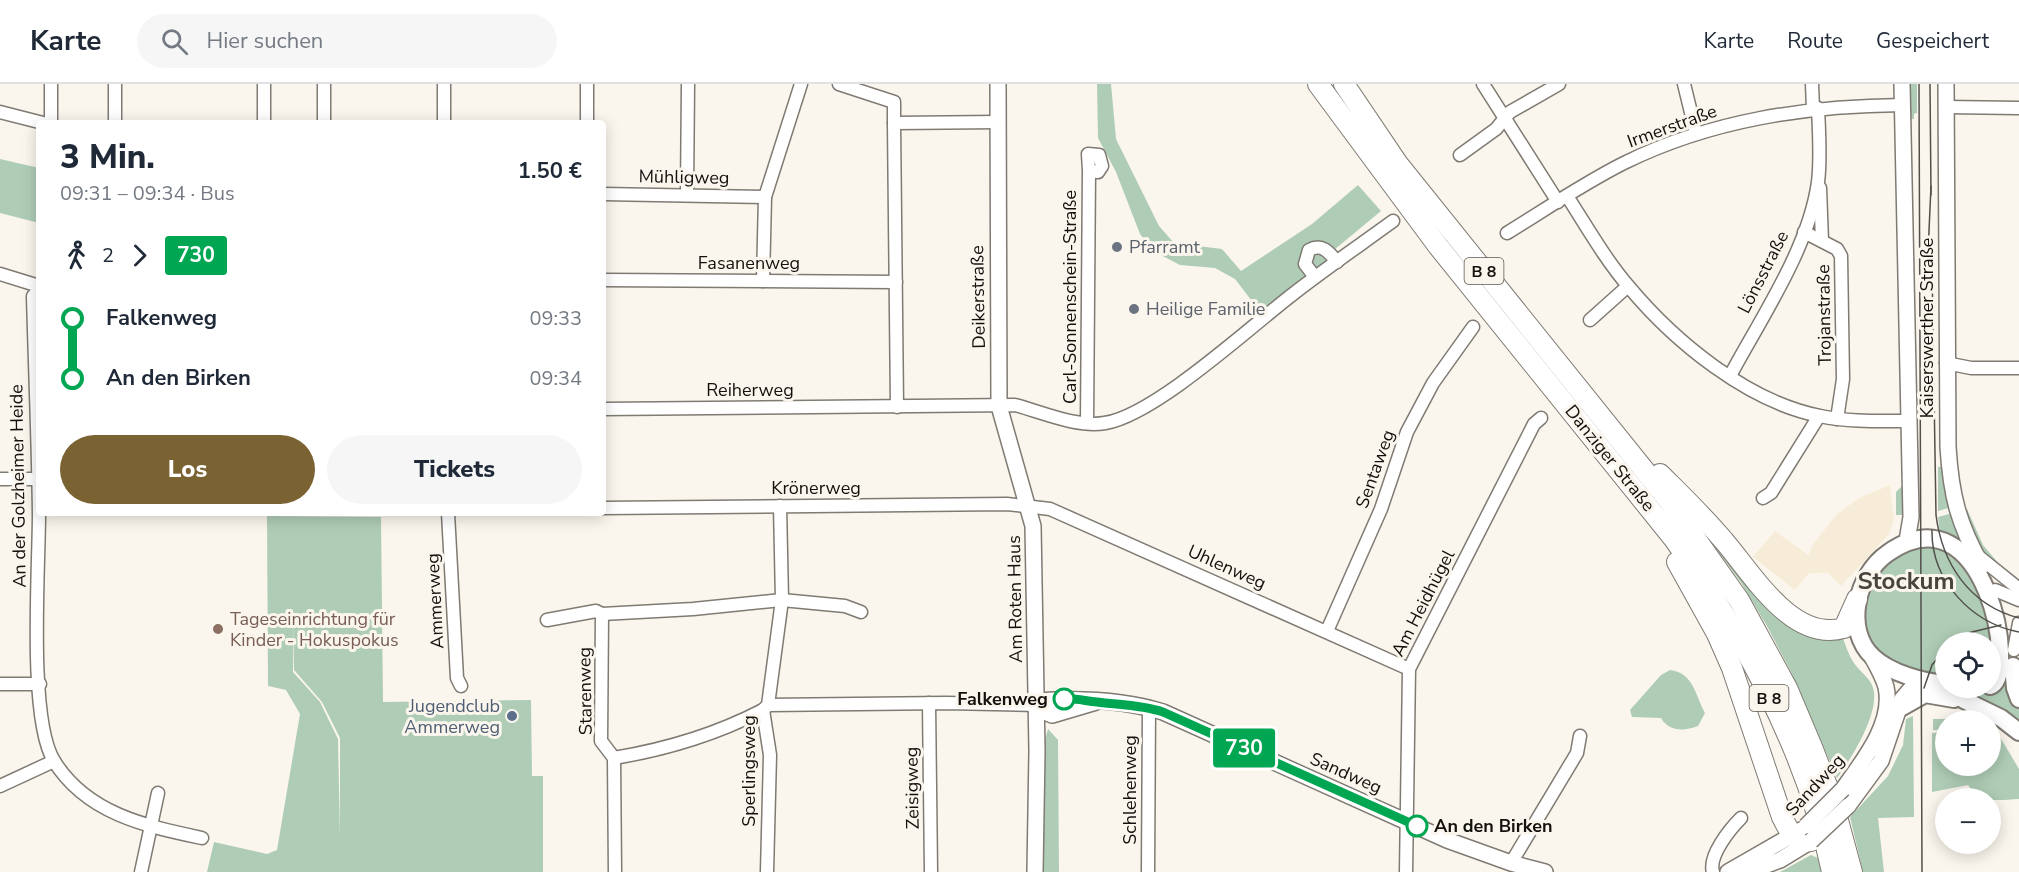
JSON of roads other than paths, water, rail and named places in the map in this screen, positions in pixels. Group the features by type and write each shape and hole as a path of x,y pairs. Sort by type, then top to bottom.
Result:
{"highway":[{"name":"Danziger Straße","path":"1344,84 1398,164 1630,452 1727,582 1767,649 1812,747 1832,798 1852,872"},
{"name":"Danziger Straße","path":"1319,88 1438,246 1674,539 1725,612 1777,713 1813,805 1832,872"},
{"path":"1630,452 1649,463 1680,493 1725,542 1769,597 1789,614 1812,626 1837,630 1844,628 1849,622 1857,599"},
{"path":"1674,539 1675,559 1701,603 1732,668 1782,817 1803,834"}],"main road":[{"path":"1935,682 1897,670 1872,657 1860,634 1857,599 1868,573 1877,561 1907,541 1924,537 1945,538 1978,560 1995,590 2009,625 2019,699"},
{"path":"2001,682 2004,681 2013,657"},
{"path":"1902,707 1928,693 1964,700"},
{"path":"1961,698 2001,718 2019,732"}],"street":[{"path":"51,84 51,120"},
{"path":"115,84 115,120"},
{"path":"264,84 264,120"},
{"path":"324,84 324,120"},
{"path":"444,84 444,120"},
{"path":"587,84 587,120"},
{"path":"687,193 688,84"},
{"path":"763,281 765,197 801,84"},
{"path":"839,84 894,102 897,407"},
{"name":"Deikerstraße","path":"998,84 999,406 1009,449 1029,505"},
{"path":"1482,84 1504,119 1628,286 1676,335 1730,376 1759,393 1819,416 1837,419 1907,421"},
{"path":"1460,155 1496,129 1510,112 1559,84"},
{"path":"1684,84 1696,133"},
{"name":"Lönsstraße","path":"1812,84 1816,109 1822,241"},
{"name":"Kaiserswerther Straße","path":"1902,84 1907,421 1911,517 1907,541"},
{"name":"Kaiserswerther Straße","path":"1946,84 1946,363 1950,477 1961,524 1978,560"},
{"name":"Irmerstraße","path":"1507,233 1624,163 1696,133 1747,120 1816,109 1902,105"},
{"path":"1946,107 2019,108"},
{"path":"0,112 36,121"},
{"path":"894,123 999,122"},
{"name":"Carl-Sonnenschein-Straße","path":"1087,423 1089,171"},
{"name":"Lönsstraße","path":"1730,376 1785,273 1803,232 1818,181"},
{"name":"Mühligweg","path":"606,194 687,193 765,197"},
{"name":"Carl-Sonnenschein-Straße","path":"999,406 1015,405 1087,423 1102,424 1117,420 1155,400 1315,277 1393,221"},
{"name":"Trojanstraße","path":"1803,232 1837,249 1841,256 1843,379 1837,419"},
{"path":"1315,277 1305,264 1309,250 1324,248 1337,262"},
{"path":"0,274 36,287"},
{"name":"Fasanenweg","path":"606,280 896,282"},
{"path":"1590,320 1628,286"},
{"name":"An der Golzheimer Heide","path":"36,292 33,296 36,405"},
{"name":"Sentaweg","path":"1327,631 1381,509 1407,432 1433,383 1473,327"},
{"path":"1946,363 1971,368 2019,368"},
{"name":"Reiherweg","path":"606,409 999,406"},
{"path":"1763,498 1777,483 1819,416"},
{"name":"Am Heidhügel","path":"1407,822 1409,669 1534,424 1541,418"},
{"path":"0,479 36,478"},
{"name":"Uhlenweg","path":"1029,505 1060,512 1409,669"},
{"name":"Krönerweg","path":"606,508 1029,505"},
{"name":"Am Roten Haus","path":"1029,505 1032,526 1037,751 1035,872"},
{"name":"Sperlingsweg","path":"768,872 770,755 766,708 782,600 780,506"},
{"name":"An der Golzheimer Heide","path":"39,516 40,684 43,729 54,761 85,796 112,812 151,828 202,838"},
{"name":"Ammerweg","path":"448,516 457,678 461,686"},
{"path":"1978,560 2019,589"},
{"path":"1995,590 2019,600"},
{"path":"548,620 596,611 602,614 693,609 782,600 845,606 861,612"},
{"name":"Starenweg","path":"602,614 601,741 614,758 615,872"},
{"path":"2013,657 2019,623"},
{"name":"Sandweg","path":"1748,872 1780,860 1843,789 1865,758 1884,714 1887,701 1885,685 1872,657"},
{"path":"0,684 40,684"},
{"name":"Sandweg","path":"1728,872 1803,834 1848,806 1881,761 1904,696 1915,684 1935,684"},
{"name":"Sandweg","path":"1036,705 1083,698 1096,702 1149,707 1407,822 1511,863 1545,872"},
{"name":"Sandweg","path":"1052,715 1096,702"},
{"path":"614,758 663,750 712,735 766,708 929,703 1036,705 1052,715 1047,723 1043,744 1037,751"},
{"name":"Zeisigweg","path":"929,703 931,872"},
{"name":"Schlehenweg","path":"1148,872 1149,707"},
{"path":"1511,863 1577,753 1580,736"},
{"path":"0,786 54,761"},
{"path":"141,872 159,794"},
{"path":"1713,872 1713,860 1733,826 1741,818"},
{"path":"1406,872 1407,822"}],"tram line":[{"path":"1919,84 1922,872"},
{"path":"1930,84 1931,195"},
{"path":"1927,276 1931,186"},
{"path":"1932,267 1936,515 1939,533 1952,565 1972,592 2001,612 2019,618"},
{"path":"1932,530 1933,548 1938,566 1946,582 1957,596 1985,619 2019,632"},
{"path":"1972,632 2001,625"},
{"path":"1924,688 1935,661"}],"place":[{"name":"Pfarramt","path":"1117,247"},
{"name":"Heilige Familie","path":"1134,309"},
{"name":"Tageseinrichtung für Kinder - Hokuspokus","path":"218,629"},
{"name":"Falkenweg","path":"1064,699"},
{"name":"Jugendclub Ammerweg","path":"512,716"},
{"name":"An den Birken","path":"1417,826"}],"district":[{"name":"Stockum","path":"1906,581"}]}
